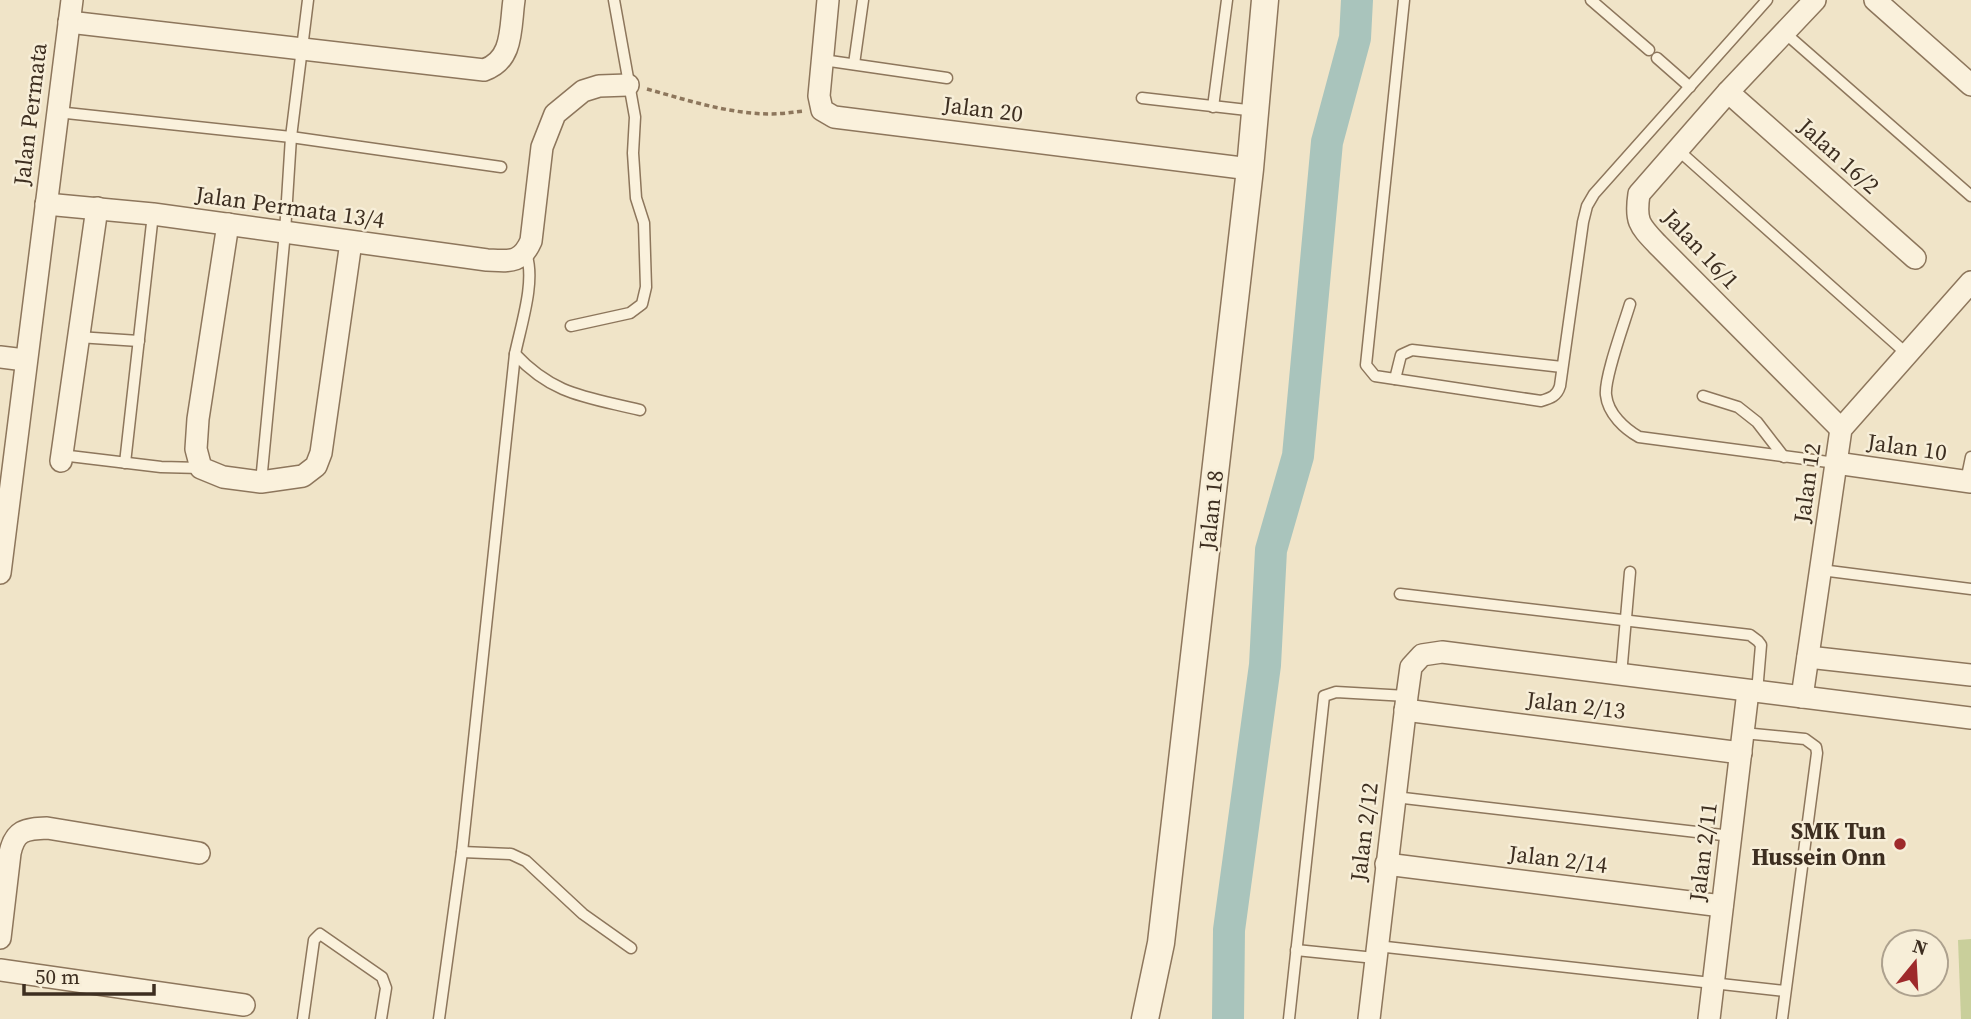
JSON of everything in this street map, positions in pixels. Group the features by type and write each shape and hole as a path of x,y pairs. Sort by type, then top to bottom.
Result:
{"street":[{"name":"Jalan Permata","path":"0,573 72,0"},
{"path":"69,22 484,70 496,66 504,57 509,41 514,0"},
{"path":"822,110 819,96 828,0"},
{"name":"Jalan 18","path":"1145,1019 1161,943 1250,169 1265,0"},
{"name":"Jalan 16/1","path":"1815,0 1728,92 1639,194 1636,215 1645,231 1841,429"},
{"path":"1885,3 1971,85"},
{"path":"526,254 534,229 542,147 555,114 583,91 599,86 628,85"},
{"name":"Jalan 16/2","path":"1728,92 1915,258"},
{"name":"Jalan 20","path":"822,110 834,117 1250,169"},
{"name":"Jalan Permata 13/4","path":"46,204 153,214 496,260 515,260 526,254"},
{"path":"61,458 97,208"},
{"path":"228,224 198,419 196,449 201,468 223,477 261,482 303,476 316,466 321,453 351,242"},
{"name":"Jalan 12","path":"1802,697 1841,429 1971,282"},
{"path":"0,357 25,360"},
{"name":"Jalan 10","path":"1836,463 1968,482"},
{"name":"Jalan 2/12","path":"1369,1019 1411,667 1422,655 1441,653 1621,675"},
{"path":"1808,657 1971,675"},
{"path":"1621,675 1971,718"},
{"name":"Jalan 2/11","path":"1709,1019 1742,743 1753,691"},
{"name":"Jalan 2/13","path":"1406,703 1742,743"},
{"path":"0,938 9,853 13,839 20,832 47,828 199,853"},
{"name":"Jalan 2/14","path":"1386,864 1722,906"},
{"path":"0,970 244,1005"}],"lane":[{"path":"261,482 285,232 291,137 308,0"},
{"path":"571,326 630,313 642,304 646,286 644,223 636,198 633,153 635,117 614,0"},
{"path":"853,64 863,0"},
{"path":"1213,107 1227,0"},
{"path":"1404,0 1366,365 1375,376 1541,401 1552,398 1558,392 1587,206 1599,188 1767,0"},
{"path":"1591,0 1690,87"},
{"path":"1786,33 1971,196"},
{"path":"823,60 947,78"},
{"path":"1142,98 1256,111"},
{"path":"57,112 291,137 501,167"},
{"path":"1678,150 1907,354"},
{"path":"125,463 153,214"},
{"path":"439,1019 462,852 515,354 529,283 530,264 526,254"},
{"path":"1630,304 1612,364 1606,395 1623,428 1639,437 1836,463"},
{"path":"78,337 139,341"},
{"path":"1395,379 1401,355 1412,350 1562,367"},
{"path":"515,354 551,385 640,410"},
{"path":"1703,396 1738,408 1758,422 1784,457"},
{"path":"1968,482 1971,457"},
{"path":"61,458 201,468"},
{"path":"1821,570 1971,589"},
{"path":"1621,675 1630,572"},
{"path":"1401,594 1750,635 1761,645 1753,691"},
{"path":"1289,1019 1324,696 1336,692 1406,703"},
{"path":"1742,743 1805,739 1816,747 1817,753 1782,1019"},
{"path":"1395,797 1731,836"},
{"path":"462,852 511,854 526,861 583,914 631,948"},
{"path":"303,1019 314,940 320,934 382,977 386,988 381,1019"},
{"path":"1296,950 1376,952 1785,991"}],"path":[{"path":"628,85 703,104 770,114 822,110"}],"green space":[{"path":"1971,939 1971,1019 1961,1019 1958,940"}],"waterway":[{"path":"1228,1019 1229,930 1265,665 1271,550 1298,456 1327,142 1355,38 1357,0"}],"place":[{"name":"SMK Tun Hussein Onn","path":"1900,844"}]}
